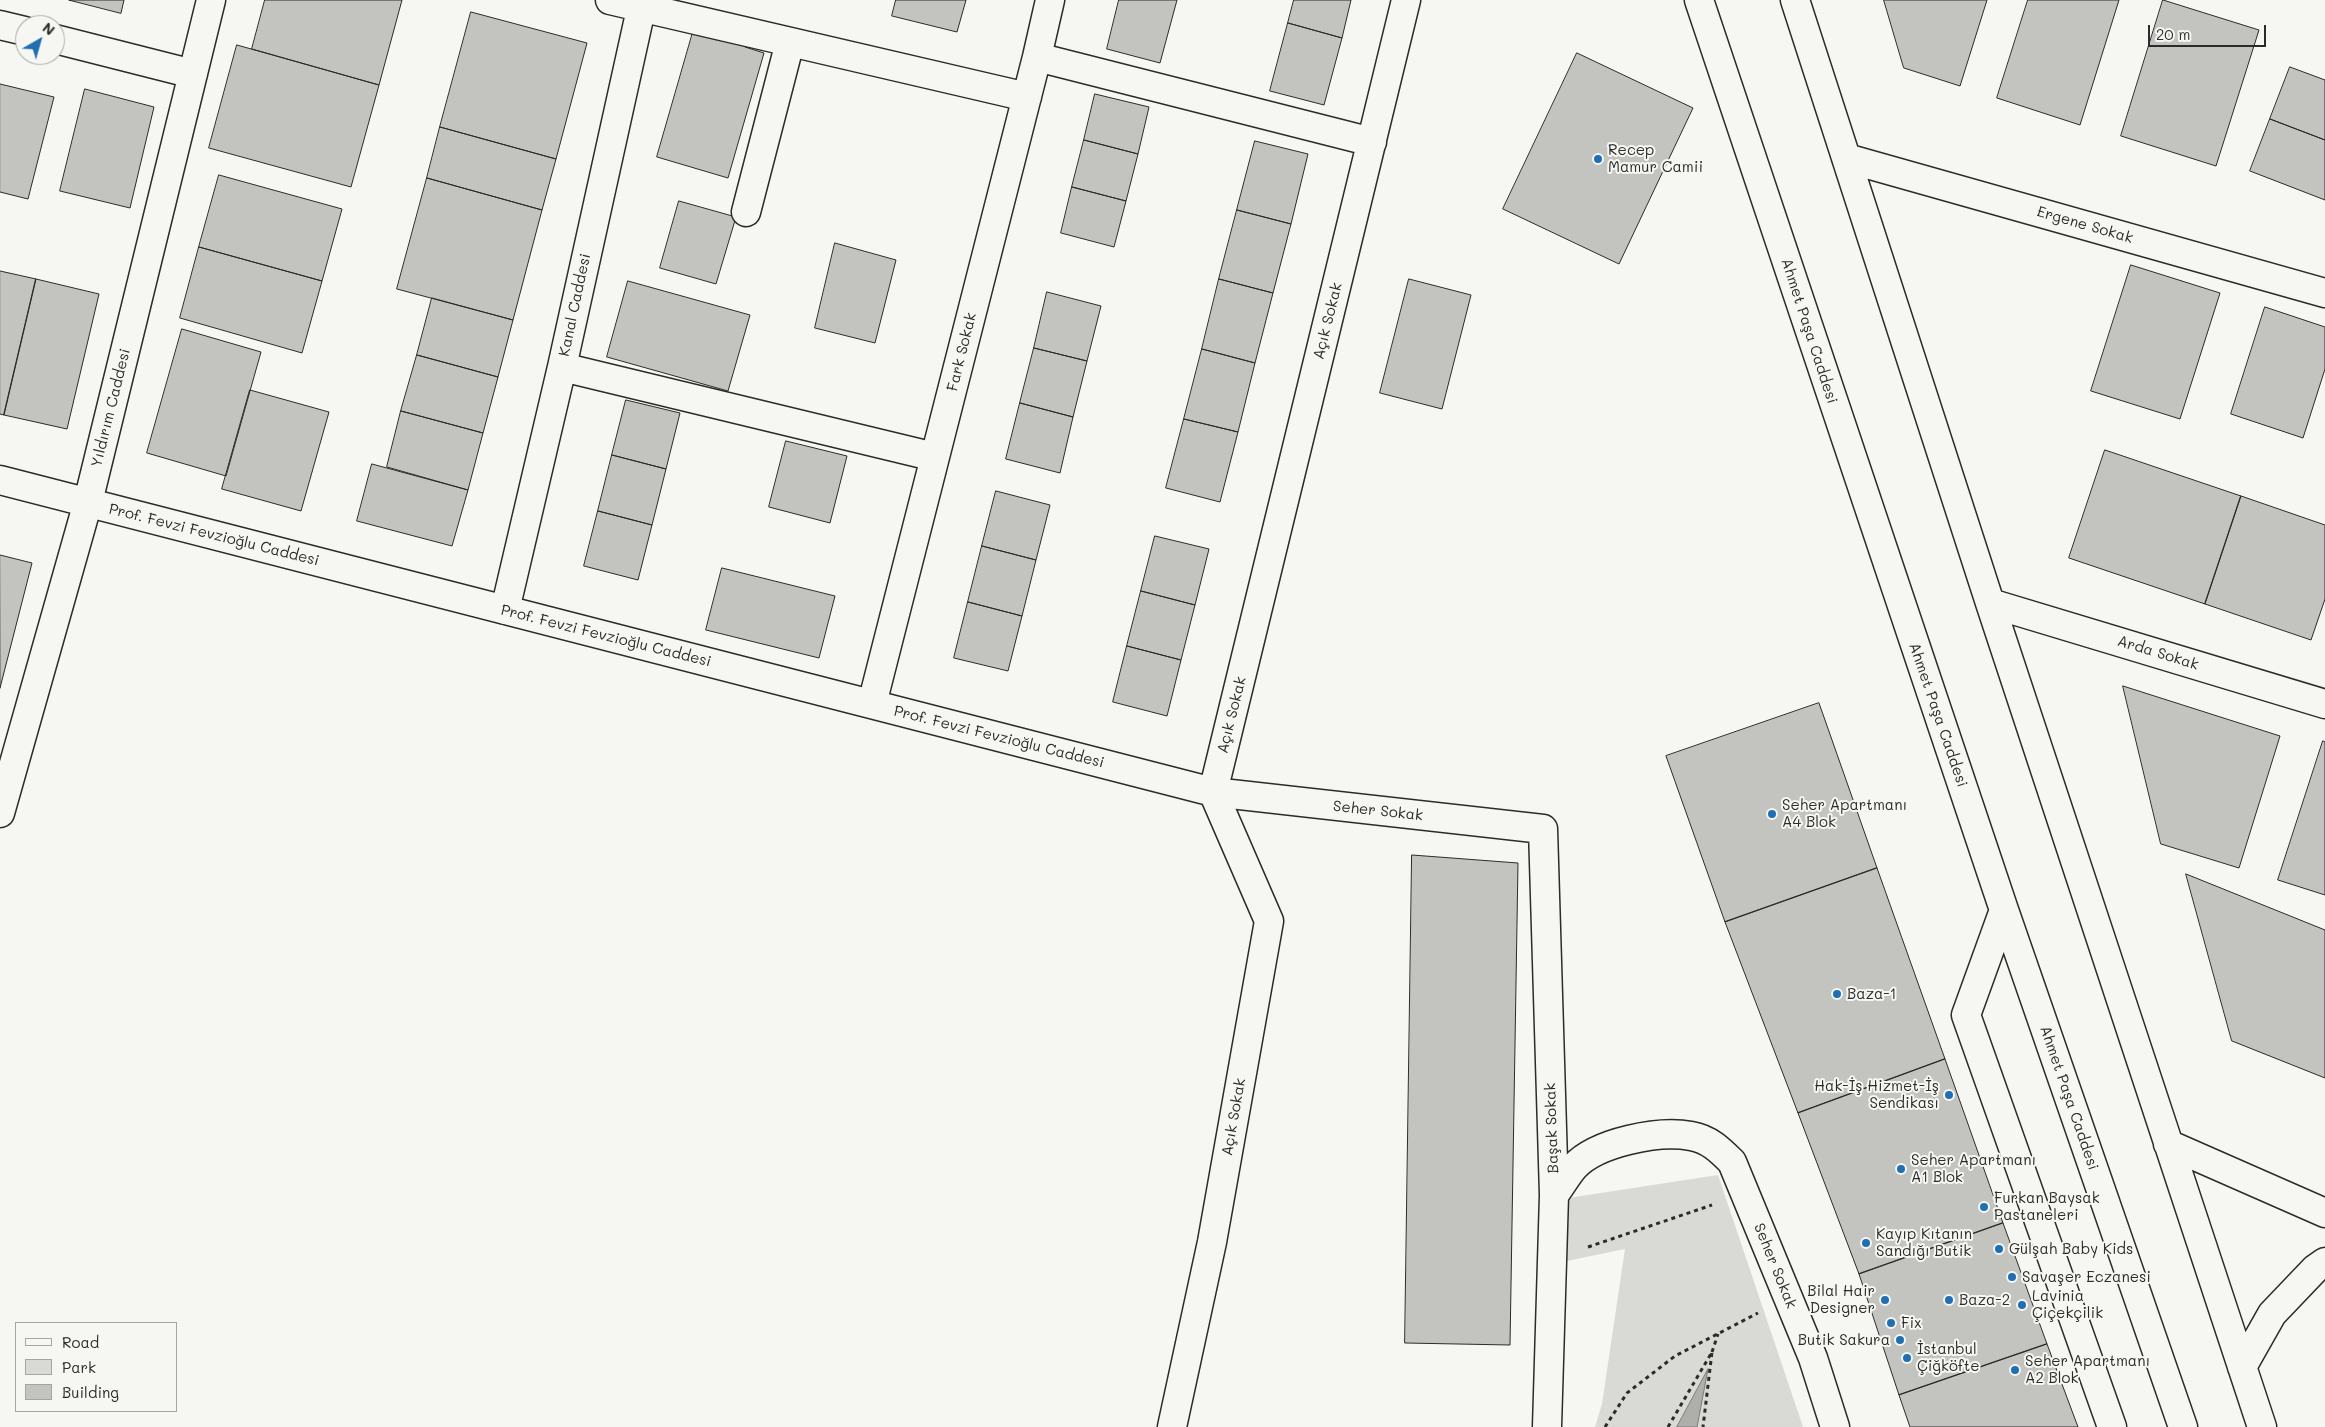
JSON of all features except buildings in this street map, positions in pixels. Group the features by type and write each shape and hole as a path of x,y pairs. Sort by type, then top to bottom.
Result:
{"street":[{"name":"Yıldırım Caddesi","path":"0,813 88,502 211,0"},
{"path":"610,0 642,4 790,42 1027,97"},
{"name":"Fark Sokak","path":"872,704 1050,0"},
{"name":"Açık Sokak","path":"1172,1427 1212,1242 1269,921 1213,792 1406,0"},
{"name":"Ahmet Paşa Caddesi","path":"1699,0 2004,910 2184,1427"},
{"path":"1795,0 1990,603 2262,1427"},
{"name":"Kanal Caddesi","path":"505,610 562,367 642,4"},
{"path":"0,25 15,29"},
{"path":"65,42 193,74"},
{"path":"746,212 790,42"},
{"path":"1037,57 1372,142"},
{"name":"Ergene Sokak","path":"1846,158 2325,293"},
{"path":"562,367 935,458"},
{"name":"Prof. Fevzi Fevzioğlu Caddesi","path":"0,480 1213,792"},
{"name":"Arda Sokak","path":"1990,603 2325,704"},
{"name":"Seher Sokak","path":"1213,792 1543,829"},
{"name":"Başak Sokak","path":"1543,829 1554,1195 1547,1427"},
{"path":"2004,910 1966,1015 2112,1427"},
{"name":"Seher Sokak","path":"1554,1195 1575,1166 1610,1147 1649,1135 1691,1136 1715,1145 1732,1162 1813,1358 1835,1427"},
{"path":"2168,1144 2325,1213"},
{"path":"2242,1367 2272,1314 2315,1269 2325,1262"}],"path":[{"path":"1552,1259 1745,1193"},
{"path":"1605,1427 1628,1393 1675,1356 1788,1298"},
{"path":"1703,1427 1712,1352 1718,1333"},
{"path":"1668,1427 1712,1352"}],"green space":[{"path":"1718,1175 1803,1427 1595,1427 1602,1404 1625,1249 1562,1262 1568,1198"}],"shaded area":[{"path":"1708,1369 1697,1427 1677,1427"}],"place":[{"name":"Recep Mamur Camii","path":"1598,159"},
{"name":"Seher Apartmanı A4 Blok","path":"1772,814"},
{"name":"Baza-1","path":"1837,994"},
{"name":"Hak-İş Hizmet-İş Sendikası","path":"1949,1095"},
{"name":"Seher Apartmanı A1 Blok","path":"1901,1169"},
{"name":"Furkan Baysak Pastaneleri","path":"1984,1207"},
{"name":"Kayıp Kıtanın Sandığı Butik","path":"1866,1243"},
{"name":"Gülşah Baby Kids","path":"1999,1249"},
{"name":"Savaşer Eczanesi","path":"2012,1277"},
{"name":"Bilal Hair Designer","path":"1885,1300"},
{"name":"Baza-2","path":"1949,1300"},
{"name":"Lavinia Çiçekçilik","path":"2022,1305"},
{"name":"Fix","path":"1891,1323"},
{"name":"Butik Sakura","path":"1900,1340"},
{"name":"İstanbul Çiğköfte","path":"1907,1358"},
{"name":"Seher Apartmanı A2 Blok","path":"2015,1370"}]}
